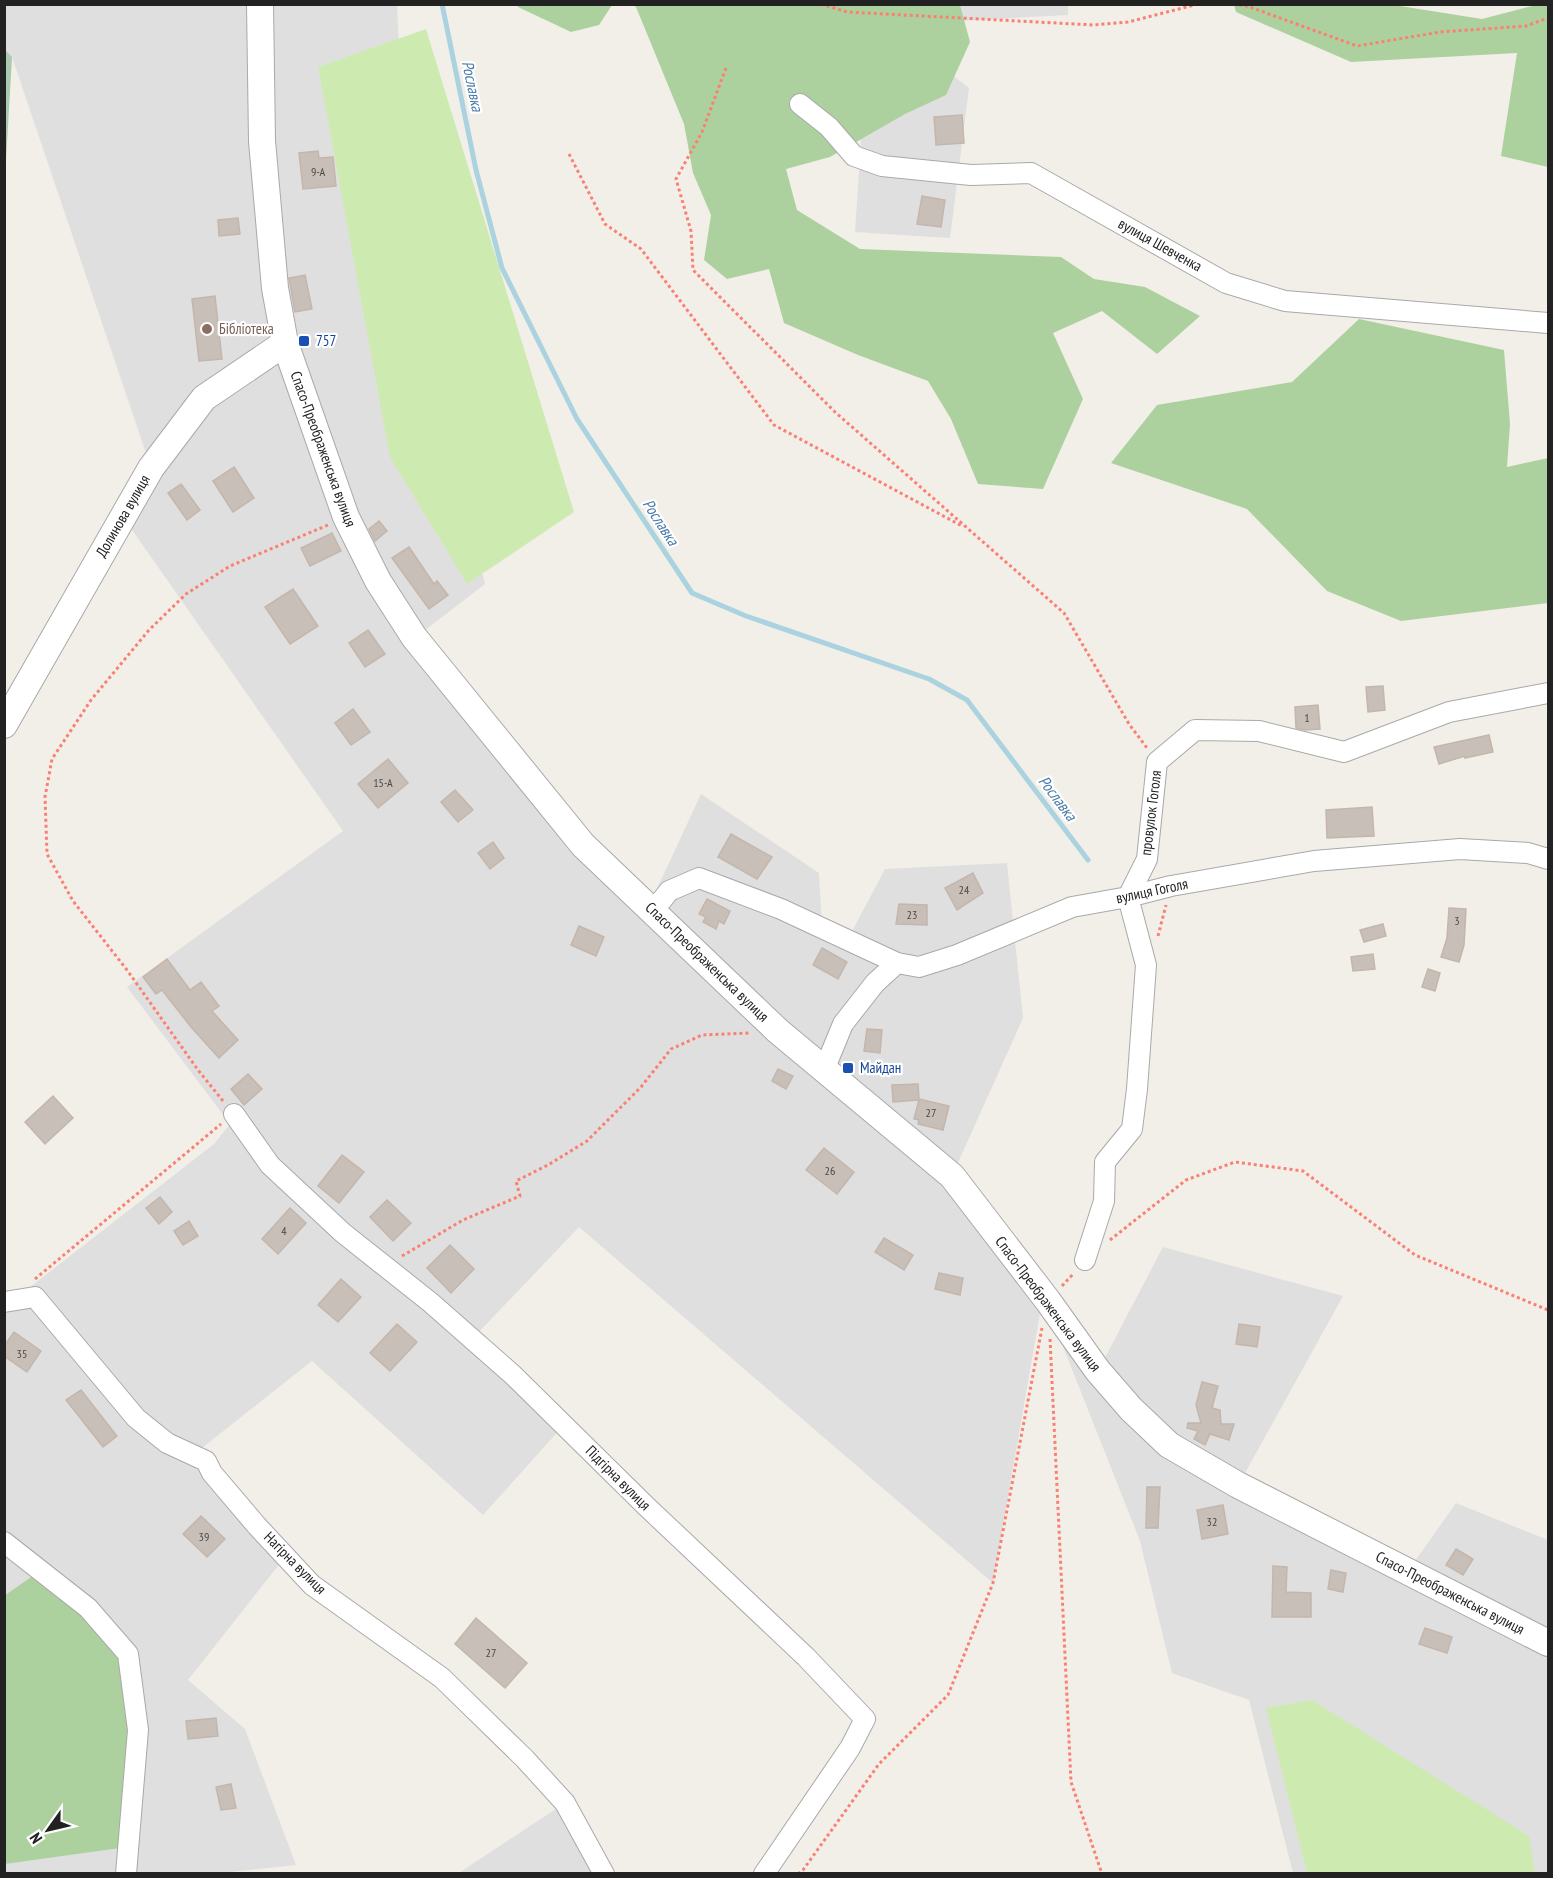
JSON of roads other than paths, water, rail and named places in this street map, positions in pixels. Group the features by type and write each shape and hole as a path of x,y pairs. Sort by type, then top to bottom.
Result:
{"street":[{"name":"Спасо-Преображенська вулиця","path":"260,4 262,141 275,288 285,343 346,517 378,581 414,637 583,845 654,910 778,1031 952,1176 1048,1301 1098,1371 1131,1409 1169,1446 1238,1485 1548,1643"},
{"name":"вулиця Шевченка","path":"800,104 829,127 854,156 882,166 970,175 1031,173 1226,283 1285,301 1548,322"},
{"name":"Долинова вулиця","path":"4,725 151,468 204,398 285,343"},
{"name":"провулок Гоголя","path":"1128,897 1147,859 1157,762 1195,729 1259,731 1344,753 1449,712 1548,693"},
{"name":"вулиця Гоголя","path":"897,963 919,967 957,955 1072,907 1128,897 1171,886 1314,861 1460,849 1528,853 1548,859"},
{"path":"654,910 669,891 699,878 781,909 897,963 875,983 843,1024 824,1070"},
{"path":"1085,1260 1104,1201 1105,1162 1132,1129 1137,1089 1146,965 1128,897"},
{"name":"Підгірна вулиця","path":"234,1114 270,1165 343,1233 430,1302 513,1375 647,1507 806,1657 865,1719 850,1748 764,1874"},
{"name":"Нагірна вулиця","path":"4,1302 34,1297 136,1418 168,1443 206,1461 212,1473 312,1585 442,1678 525,1759 565,1803 604,1874"},
{"path":"4,1542 88,1608 128,1654 138,1730 126,1874"}],"waterway":[{"name":"Рославка","path":"442,4 476,170 502,268 577,419 692,593 746,616 929,679 967,700 1088,860"}],"place":[{"name":"Бібліотека","path":"207,329"},
{"name":"757","path":"304,341"},
{"name":"Майдан","path":"848,1068"}]}
